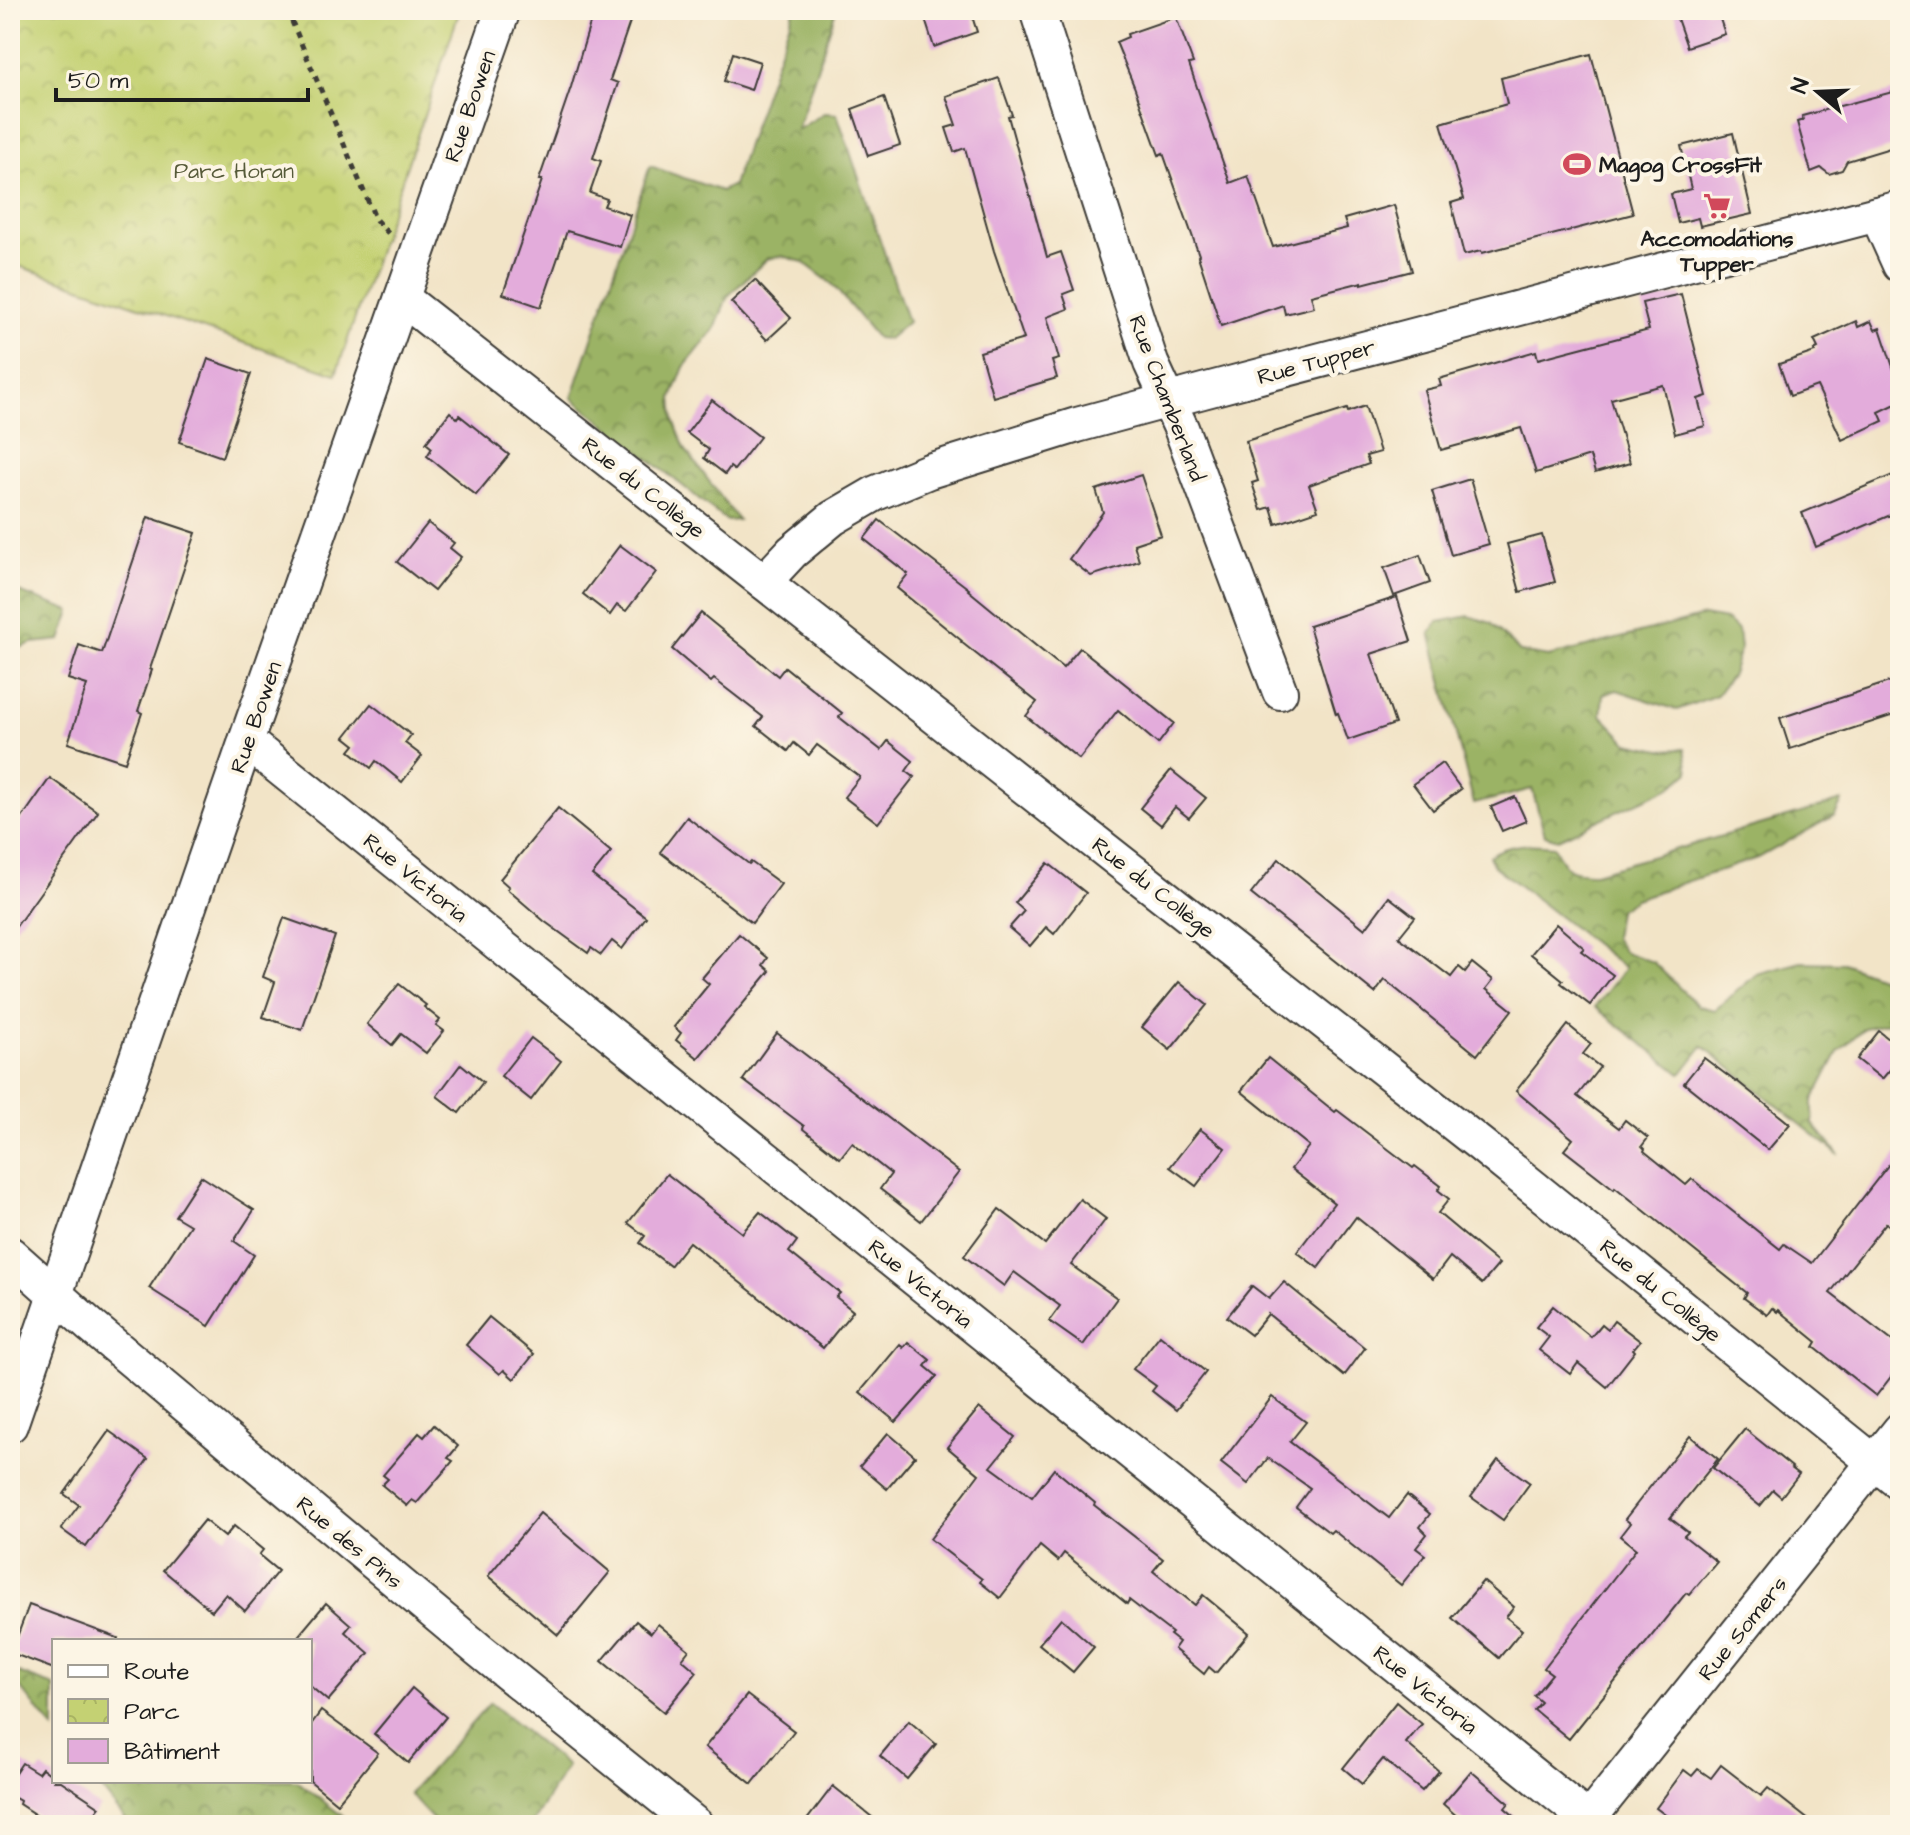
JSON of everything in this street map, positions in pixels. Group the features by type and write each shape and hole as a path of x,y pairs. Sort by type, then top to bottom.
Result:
{"street":[{"name":"Rue Bowen","path":"10,1425 503,10"},
{"name":"Rue Chamberland","path":"1037,10 1151,363 1187,443 1280,692"},
{"name":"Rue Tupper","path":"764,582 792,552 833,518 854,504 904,480 1077,425 1888,211"},
{"path":"1888,211 1900,265"},
{"name":"Rue du Collège","path":"402,298 1481,1145 1887,1473"},
{"name":"Rue Victoria","path":"246,741 1589,1823"},
{"name":"Rue des Pins","path":"10,1254 104,1337 466,1640 696,1825"},
{"name":"Rue Somers","path":"1589,1823 1887,1473 1900,1430"}],"path":[{"path":"287,10 376,220 387,233 420,248"}],"green space":[{"name":"Parc Horan","path":"10,10 460,10 336,374 10,263"},
{"path":"794,10 836,10 797,130 824,113 837,114 908,322 888,339 877,338 832,284 803,262 782,256 767,259 728,296 715,329 684,367 672,398 674,420 685,449 738,520 727,521 572,398 650,166 721,191 733,185"},
{"path":"16,591 71,611 61,640 32,643 10,652 10,598"},
{"path":"1469,616 1491,623 1520,652 1548,657 1704,616 1725,620 1738,630 1740,649 1732,674 1717,695 1677,710 1617,690 1603,695 1601,715 1628,743 1661,750 1685,749 1689,772 1671,787 1558,839 1545,835 1532,789 1474,804 1430,633 1438,622"},
{"path":"1842,801 1835,815 1760,857 1635,899 1618,910 1614,938 1624,952 1653,962 1698,1006 1715,1010 1757,974 1801,962 1843,963 1890,981 1900,989 1900,1032 1886,1023 1864,1028 1838,1052 1813,1100 1813,1124 1839,1155 1703,1046 1681,1074 1595,1007 1625,968 1494,866 1489,856 1520,845 1554,846 1569,868 1595,873"},
{"path":"10,1670 52,1685 52,1728 10,1675"},
{"path":"490,1703 567,1766 531,1825 438,1825 409,1794"},
{"path":"97,1783 300,1783 354,1825 130,1825"}],"building":[{"path":"594,10 634,10 610,80 618,83 593,158 601,161 590,193 607,199 604,206 630,215 620,247 567,231 541,307 503,294"},
{"path":"922,10 970,10 977,32 934,47"},
{"path":"1674,10 1717,10 1725,34 1687,47"},
{"path":"1176,17 1230,183 1248,176 1273,247 1347,228 1344,219 1394,205 1412,271 1311,295 1314,307 1285,314 1283,305 1221,326 1163,153 1159,155 1116,42 1128,37 1127,34"},
{"path":"733,53 760,62 751,90 724,81"},
{"path":"1591,54 1633,214 1464,255 1451,203 1464,199 1441,123 1507,104 1501,78"},
{"path":"999,78 1012,115 1008,116 1047,257 1061,252 1074,290 1063,294 1068,309 1047,317 1059,359 1052,361 1057,378 993,397 980,352 1024,339 994,251 965,148 954,152 946,128 956,125 946,96"},
{"path":"1900,90 1900,145 1847,161 1842,170 1829,174 1821,168 1811,172 1797,122 1803,120 1802,116"},
{"path":"884,97 900,145 868,156 852,109"},
{"path":"1733,133 1752,214 1700,226 1698,218 1678,223 1671,194 1691,189 1681,146"},
{"path":"755,280 791,318 767,340 731,302"},
{"path":"1681,294 1707,396 1698,399 1705,426 1675,434 1663,385 1611,399 1630,463 1595,473 1590,456 1536,473 1521,428 1441,450 1424,390 1441,386 1439,379 1536,351 1538,359 1649,330 1642,303"},
{"path":"1856,321 1858,327 1871,321 1875,330 1880,328 1900,388 1900,402 1879,412 1883,421 1842,440 1817,386 1790,396 1779,364 1815,352 1818,348 1814,340"},
{"path":"208,359 251,374 222,457 179,442"},
{"path":"712,400 760,437 734,470 730,467 725,474 704,458 709,450 687,433"},
{"path":"1365,406 1380,452 1366,456 1369,464 1309,485 1318,510 1276,524 1271,507 1261,510 1252,483 1258,481 1246,441"},
{"path":"450,412 457,418 459,415 509,455 476,495 427,456 432,448 426,443"},
{"path":"1900,472 1900,511 1816,547 1802,513"},
{"path":"1141,475 1161,535 1134,544 1139,561 1091,576 1069,559 1103,512 1096,490"},
{"path":"1470,479 1489,544 1451,555 1432,491"},
{"path":"148,517 196,533 150,669 138,711 142,713 125,762 68,743 87,685 68,679 79,645 102,653"},
{"path":"879,520 969,589 1063,668 1080,648 1174,723 1158,744 1118,710 1079,759 1026,716 1037,702 897,588 908,574 864,539"},
{"path":"428,523 454,543 450,548 461,557 434,591 397,562"},
{"path":"1542,535 1555,582 1520,592 1507,544"},
{"path":"620,545 656,572 626,611 617,605 610,615 583,594"},
{"path":"1420,555 1430,583 1394,596 1384,568"},
{"path":"1397,597 1411,641 1371,654 1395,724 1348,740 1336,714 1309,626"},
{"path":"701,613 778,676 785,667 842,713 839,717 881,750 888,741 913,761 906,771 914,777 878,823 844,797 860,777 817,745 809,755 794,743 788,751 756,726 763,717 714,679 711,682 672,649"},
{"path":"1895,680 1900,694 1900,713 1790,749 1780,718"},
{"path":"371,704 411,735 405,743 422,756 402,782 376,761 371,768 350,751 355,745 345,737"},
{"path":"1442,763 1461,789 1433,810 1413,784"},
{"path":"1171,770 1206,798 1189,818 1175,807 1161,825 1140,808"},
{"path":"50,778 98,812 10,935 10,835"},
{"path":"1515,797 1526,821 1502,831 1491,807"},
{"path":"558,808 611,852 592,875 646,917 622,949 612,941 601,955 591,948 588,953 544,921 507,889 509,887 500,879"},
{"path":"687,817 781,884 752,923 660,852"},
{"path":"1279,859 1365,929 1389,897 1415,917 1399,937 1451,977 1459,967 1465,972 1472,963 1493,980 1486,989 1512,1010 1477,1055 1385,980 1375,993 1251,894"},
{"path":"1048,863 1086,893 1054,934 1046,927 1030,946 1009,928 1024,911 1015,903"},
{"path":"284,918 335,936 302,1030 263,1017 275,982 263,977"},
{"path":"1556,924 1584,948 1581,951 1613,975 1590,1005 1531,954"},
{"path":"739,934 768,958 763,965 770,971 698,1058 676,1040 681,1033 674,1027 709,984 702,978"},
{"path":"1179,982 1207,1005 1170,1050 1142,1027"},
{"path":"399,984 440,1020 436,1025 444,1031 426,1053 401,1034 392,1045 367,1024"},
{"path":"1568,1025 1591,1044 1583,1054 1600,1067 1577,1096 1619,1128 1625,1120 1648,1138 1642,1146 1644,1151 1686,1185 1692,1179 1780,1249 1784,1244 1812,1263 1900,1150 1900,1234 1886,1223 1830,1293 1900,1347 1900,1365 1876,1396 1814,1347 1817,1342 1778,1310 1772,1308 1767,1315 1744,1298 1747,1293 1564,1150 1573,1139 1516,1091"},
{"path":"1879,1031 1900,1048 1900,1058 1882,1079 1857,1059"},
{"path":"777,1033 959,1172 921,1221 880,1189 891,1174 852,1143 840,1158 743,1080"},
{"path":"531,1038 561,1061 531,1100 501,1076"},
{"path":"1268,1058 1335,1112 1337,1110 1441,1186 1438,1190 1449,1199 1438,1213 1499,1264 1482,1284 1450,1257 1433,1279 1356,1217 1318,1268 1297,1252 1334,1203 1291,1169 1309,1146 1241,1091"},
{"path":"1704,1058 1790,1124 1768,1150 1684,1083"},
{"path":"461,1064 483,1082 459,1113 437,1096"},
{"path":"1200,1129 1225,1148 1196,1186 1170,1167"},
{"path":"667,1174 742,1233 760,1212 797,1241 789,1252 840,1293 836,1297 853,1311 823,1348 689,1242 670,1266 640,1243 645,1236 628,1223"},
{"path":"201,1176 254,1210 234,1241 254,1255 209,1326 149,1288 190,1225 175,1216"},
{"path":"1080,1199 1106,1219 1071,1265 1117,1298 1083,1345 1049,1321 1060,1306 1014,1272 1004,1286 964,1256 999,1209 1045,1244"},
{"path":"1284,1282 1365,1348 1344,1376 1268,1314 1251,1335 1227,1317 1252,1286 1269,1299"},
{"path":"1553,1306 1591,1337 1602,1324 1608,1329 1614,1321 1640,1341 1607,1387 1578,1363 1570,1374 1539,1350 1549,1337 1536,1327"},
{"path":"489,1317 534,1354 514,1379 504,1370 500,1374 466,1345"},
{"path":"1160,1335 1206,1372 1176,1410 1152,1391 1156,1386 1133,1369"},
{"path":"908,1342 930,1360 925,1366 937,1376 896,1422 860,1392 900,1344 903,1348"},
{"path":"1272,1397 1306,1422 1290,1442 1389,1518 1407,1495 1430,1514 1420,1527 1427,1534 1416,1548 1425,1555 1401,1585 1333,1530 1330,1533 1296,1507 1310,1488 1268,1458 1248,1484 1221,1463"},
{"path":"979,1408 1015,1437 991,1467 1032,1497 1054,1469 1163,1559 1153,1571 1195,1605 1203,1595 1249,1633 1216,1673 1209,1667 1204,1674 1174,1649 1179,1642 1170,1635 1172,1633 1129,1600 1127,1604 1064,1553 1058,1561 1040,1546 1000,1598 980,1582 982,1579 930,1539 979,1474 947,1447"},
{"path":"434,1425 458,1446 448,1458 453,1461 417,1503 412,1500 407,1506 382,1485 388,1479 383,1475 419,1433 424,1437"},
{"path":"1745,1429 1799,1474 1781,1497 1773,1490 1760,1506 1713,1468"},
{"path":"109,1431 148,1459 86,1547 61,1529 79,1505 64,1494"},
{"path":"888,1433 915,1456 887,1489 860,1466"},
{"path":"1690,1436 1718,1459 1670,1518 1688,1532 1684,1536 1717,1562 1689,1595 1686,1593 1569,1739 1534,1710 1541,1702 1534,1696 1552,1674 1544,1668 1636,1549 1620,1536 1630,1523 1625,1519"},
{"path":"1498,1460 1530,1483 1503,1520 1471,1497"},
{"path":"540,1513 610,1572 558,1635 488,1576"},
{"path":"204,1520 225,1537 234,1526 263,1550 259,1555 278,1571 245,1611 226,1594 212,1611 163,1570"},
{"path":"1483,1581 1514,1607 1506,1617 1522,1630 1499,1658 1452,1618"},
{"path":"326,1603 351,1625 345,1632 369,1653 328,1701 312,1688 312,1639 296,1639"},
{"path":"29,1605 118,1638 52,1639 52,1668 11,1653"},
{"path":"1061,1618 1094,1647 1073,1672 1039,1644"},
{"path":"636,1621 651,1633 658,1624 689,1650 682,1659 697,1672 664,1712 602,1661"},
{"path":"412,1688 446,1717 408,1763 374,1734"},
{"path":"747,1695 794,1731 752,1784 705,1747"},
{"path":"1396,1702 1422,1724 1406,1743 1439,1771 1422,1791 1383,1759 1362,1784 1343,1768"},
{"path":"321,1711 378,1753 337,1803 312,1783 312,1723"},
{"path":"909,1721 936,1744 907,1779 880,1756"},
{"path":"22,1763 38,1773 42,1768 52,1776 52,1783 64,1783 100,1807 86,1825 51,1825 10,1795 10,1781"},
{"path":"1721,1765 1761,1796 1768,1788 1815,1825 1679,1825 1656,1808 1684,1770 1692,1776 1698,1769 1711,1778"},
{"path":"1471,1771 1509,1803 1505,1808 1525,1825 1467,1825 1443,1804"},
{"path":"833,1786 882,1825 803,1825"}],"place":[{"name":"Magog CrossFit","path":"1577,164"},
{"name":"Accomodations Tupper","path":"1717,206"}]}
